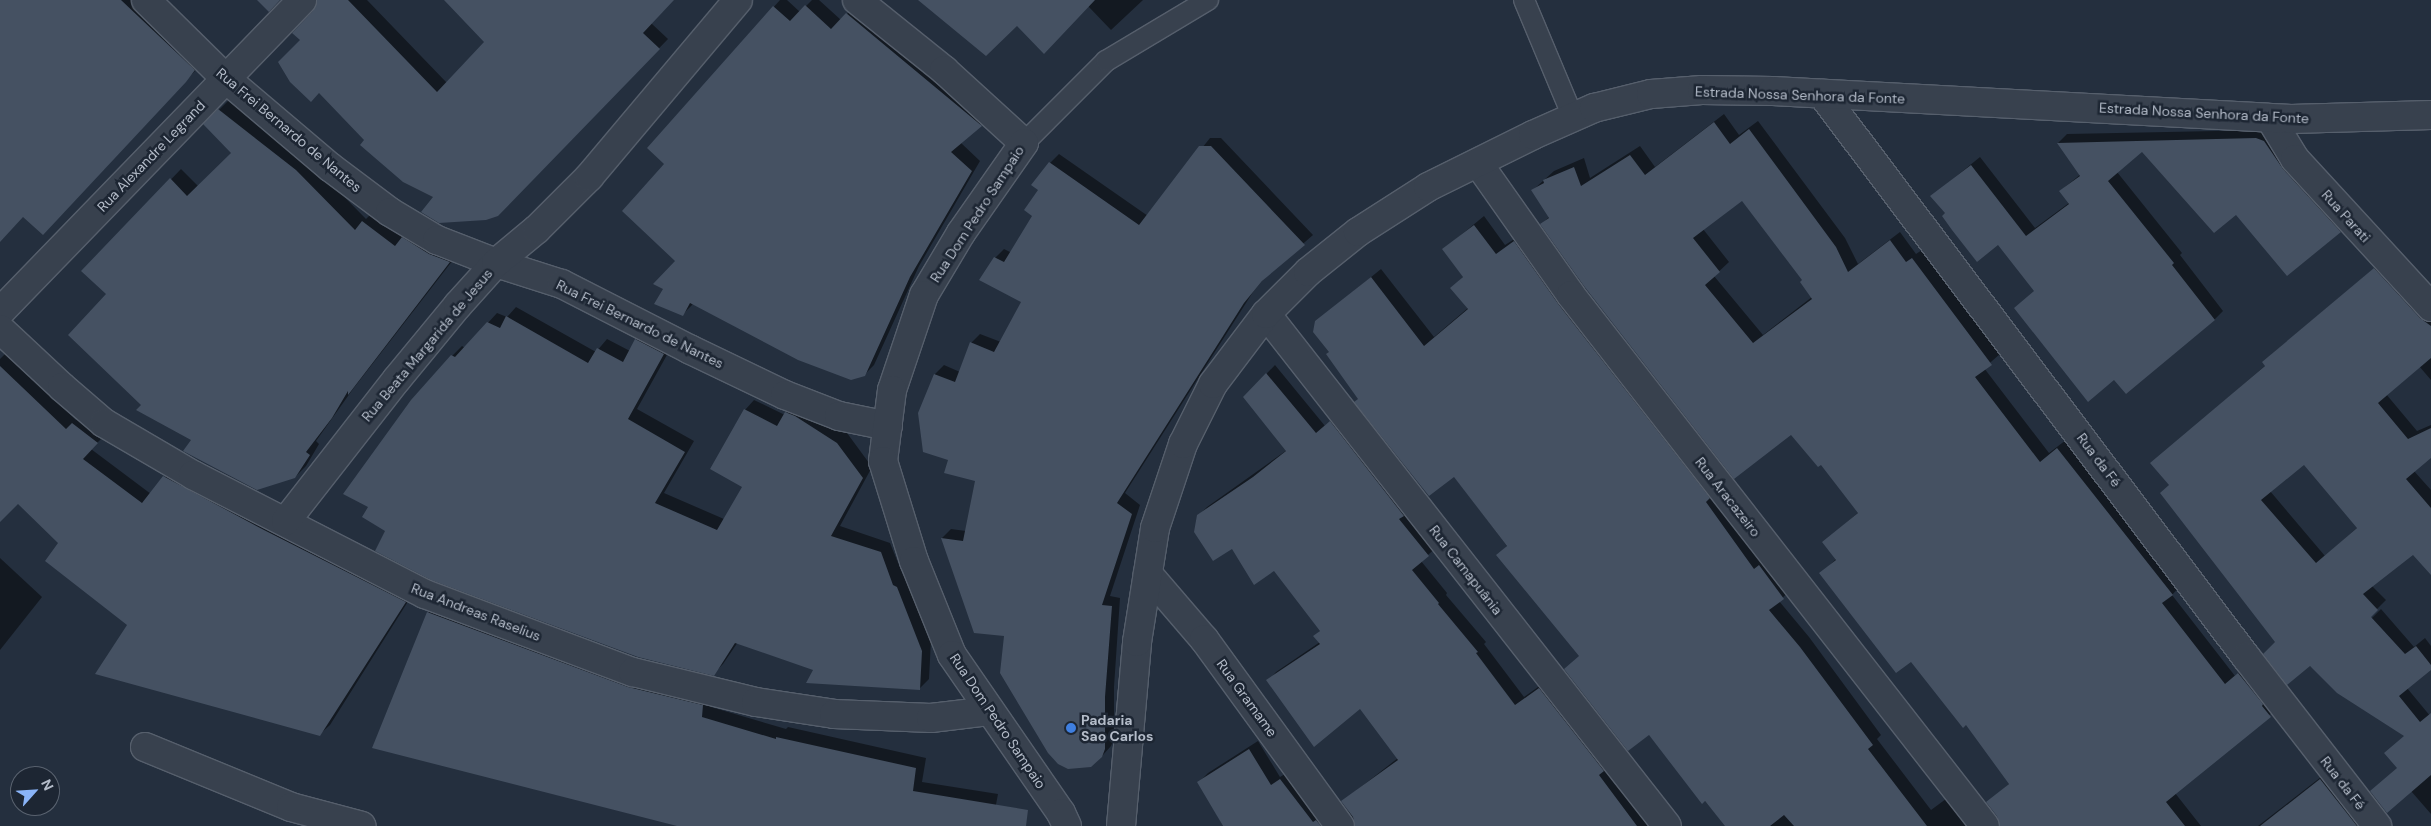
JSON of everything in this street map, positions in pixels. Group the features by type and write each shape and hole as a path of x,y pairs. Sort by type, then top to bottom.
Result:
{"street":[{"name":"Rua Frei Bernardo de Nantes","path":"146,0 225,78 330,167 390,212 438,240 496,263 562,284 689,349 785,395 839,416 888,426"},
{"name":"Rua Alexandre Legrand","path":"0,312 302,0"},
{"name":"Rua Beata Margarida de Jesus","path":"286,521 397,378 496,263 537,229 588,177 738,0"},
{"path":"857,0 944,70 1024,143"},
{"name":"Estrada Nossa Senhora da Fonte","path":"1121,826 1137,642 1155,528 1183,444 1213,384 1266,314 1308,272 1358,232 1428,188 1594,108 1651,94 1702,90 1822,94 2270,118 2431,115"},
{"name":"Rua da Fé","path":"1822,94 2240,649 2377,826"},
{"name":"Rua Parati","path":"2270,118 2295,159 2431,307"},
{"name":"Rua Dom Pedro Sampaio","path":"1024,143 961,233 924,295 892,390 883,461 914,560 952,655 1061,813 1067,826"},
{"name":"Rua Aracazeiro","path":"1478,163 1571,295 1986,826"},
{"name":"Rua Camapuânia","path":"1266,314 1667,826"},
{"name":"Rua Andreas Raselius","path":"0,329 104,423 194,475 425,594 633,672 756,702 834,714 930,718 989,711"},
{"name":"Rua Gramame","path":"1148,574 1204,638 1340,826"},
{"path":"145,746 291,807 362,826"}],"lane":[{"name":"Rua Dom Pedro Sampaio","path":"1024,143 1106,62 1208,0"},
{"path":"1524,0 1573,117"}],"building":[{"path":"0,0 121,0 195,70 186,82 43,235 23,217 0,242"},
{"path":"257,0 280,0 269,12"},
{"path":"317,0 348,0 437,92 484,42 444,0 674,0 643,33 660,49 498,216 486,220 439,223 421,212 433,197 403,182 360,145 364,140 319,93 311,102 290,82 278,62 300,40 292,33 313,11"},
{"path":"918,0 1095,0 1044,54 1017,26 986,56"},
{"path":"805,5 831,29 846,13 982,126 951,152 972,171 910,277 865,376 851,380 798,360 690,303 683,316 654,304 663,289 653,284 675,261 622,211 664,164 647,148 773,6 790,21"},
{"path":"218,109 296,170 355,230 362,221 395,246 402,237 429,254 450,262 348,395 348,391 332,418 306,452 310,455 295,478 257,490 183,451 191,440 136,410 141,405 68,335 106,294 81,271 170,178 187,196 231,153 203,124"},
{"path":"1714,122 1730,144 1749,129 1836,247 1848,272 1890,240 1906,262 1912,258 1992,365 1975,377 2040,462 2057,448 2173,595 2162,603 2225,684 2238,673 2271,717 2166,802 2185,826 2000,826 1997,816 1986,802 2009,784 1966,725 1963,728 1911,662 1896,673 1819,573 1836,560 1822,542 1858,513 1821,465 1818,467 1791,435 1734,479 1584,286 1540,224 1549,218 1531,190 1544,183 1543,180 1574,167 1581,186 1630,155 1645,175","holes":["1742,201 1802,280 1800,282 1812,299 1753,343 1705,285 1720,272 1693,238"]},
{"path":"2256,138 2264,141 2283,169 2341,232 2287,276 2236,215 2214,233 2142,152 2108,181 2174,263 2172,265 2215,320 2126,394 2114,380 2088,402 2014,308 2034,291 1998,245 1977,262 1942,216 1945,213 1930,196 1971,165 2026,236 2069,204 2059,191 2080,176 2057,143"},
{"path":"1199,146 1211,146 1305,245 1262,281 1244,303 1117,503 1132,514 1102,605 1112,606 1105,697 1105,749 1102,757 1091,767 1068,769 1058,764 1048,753 1000,673 1004,636 974,633 941,538 963,541 975,481 944,473 948,460 923,452 918,413 934,374 955,382 970,342 994,352 1021,302 979,280 994,257 1004,262 1032,216 1024,210 1038,190 1031,185 1049,162 1139,225"},
{"path":"1474,225 1496,254 1514,241 1559,305 1710,498 1706,502 1754,569 1759,565 1784,599 1769,610 1800,647 1873,745 1868,749 1927,826 1794,826 1784,815 1770,826 1725,826 1705,801 1702,804 1649,735 1628,751 1564,669 1579,656 1496,555 1507,546 1454,477 1429,496 1354,402 1358,399 1326,354 1329,352 1313,332 1315,321 1371,277 1424,346 1468,309 1450,288 1463,277 1442,249"},
{"path":"2374,268 2420,318 2431,326 2431,358 2378,403 2408,439 2431,428 2431,458 2406,479 2431,508 2431,575 2413,555 2363,594 2378,610 2371,617 2405,654 2416,646 2431,665 2431,670 2399,696 2420,722 2431,713 2431,775 2387,813 2370,791 2397,768 2384,753 2404,736 2337,693 2310,666 2287,685 2263,654 2275,642 2160,493 2169,485 2150,463 2265,366 2262,362","holes":["2304,465 2357,528 2316,563 2261,500"]},
{"path":"506,316 588,363 597,348 623,362 635,339 664,354 628,419 685,452 655,503 717,530 742,487 710,469 744,409 777,426 785,412 795,416 837,443 863,478 831,536 881,552 893,585 897,587 922,651 920,690 806,683 813,670 735,643 714,676 638,657 431,580 375,551 385,531 362,517 368,507 343,494 411,400 451,355 455,357 487,322 500,328"},
{"path":"0,366 66,429 72,423 98,443 83,459 142,503 163,476 406,602 320,736 95,674 127,625 45,561 58,543 18,504 0,522"},
{"path":"1266,373 1316,433 1330,421 1404,516 1399,519 1429,556 1412,570 1478,652 1476,653 1515,705 1539,688 1604,771 1599,775 1637,826 1355,826 1353,817 1341,801 1398,760 1360,709 1314,747 1266,680 1320,644 1313,636 1320,631 1274,571 1254,585 1232,549 1213,561 1194,532 1197,515 1253,477 1286,451 1243,397"},
{"path":"427,612 628,687 703,705 702,717 776,739 776,737 916,768 913,791 1028,810 1026,826 677,826 372,748"},
{"path":"1249,749 1271,785 1280,779 1313,822 1316,820 1321,826 1223,826 1197,782"},
{"path":"2320,779 2357,826 2260,826"}],"place":[{"name":"Padaria Sao Carlos","path":"1071,728"}]}
